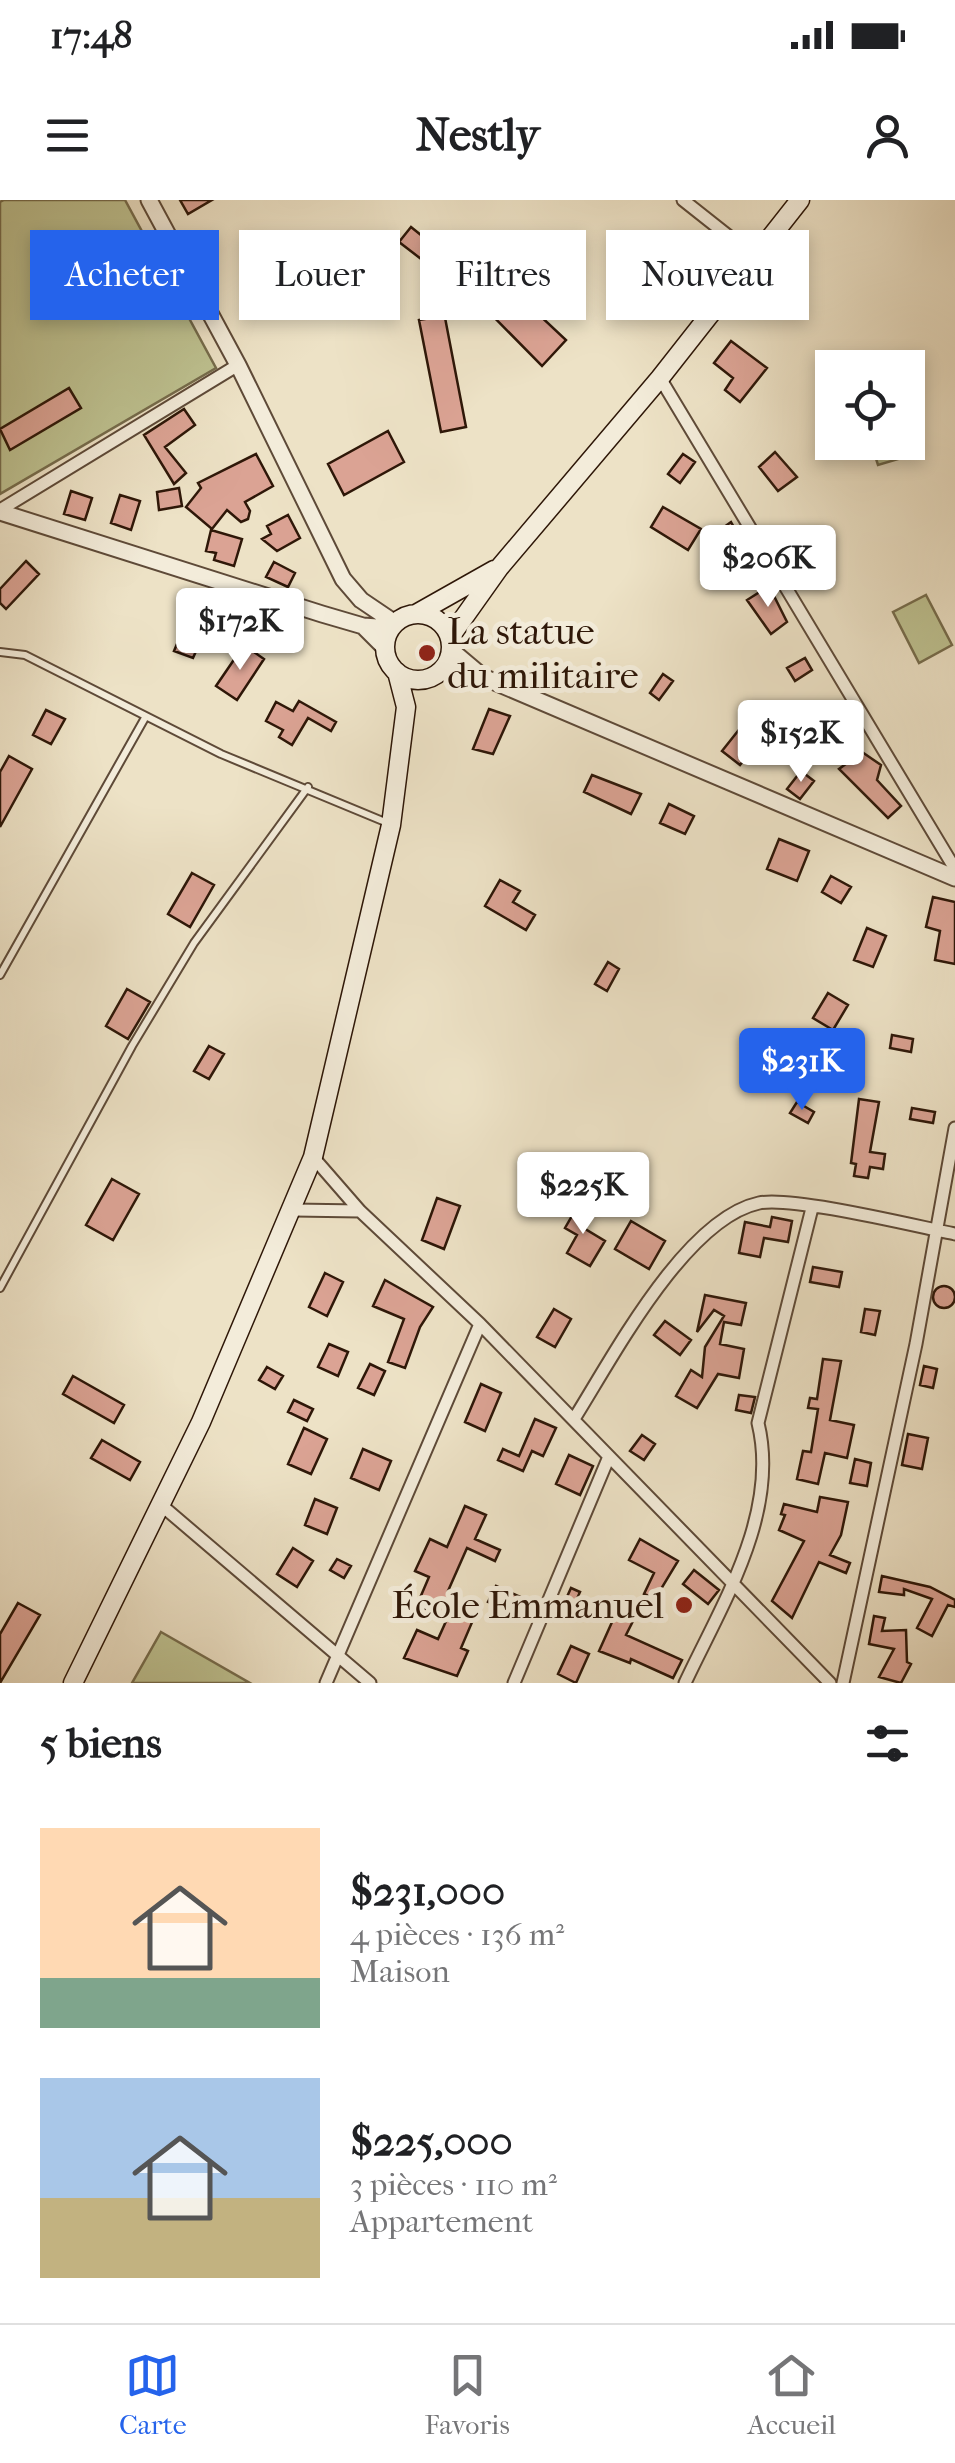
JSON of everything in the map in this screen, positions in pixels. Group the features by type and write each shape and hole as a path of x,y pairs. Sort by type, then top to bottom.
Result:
{"main road":[{"path":"776,230 800,200"},
{"path":"406,707 434,675 499,568 706,320"},
{"path":"74,1683 201,1422 294,1210 313,1157 391,825 406,707 397,672 385,648 393,626 499,568"},
{"path":"416,614 437,619 451,643"},
{"path":"397,672 406,678 434,675"}],"street":[{"path":"149,200 238,365 350,589 393,626"},
{"path":"683,200 721,230"},
{"path":"0,511 238,365"},
{"path":"660,378 955,869"},
{"path":"0,511 363,626 393,626"},
{"path":"322,614 350,589"},
{"path":"363,626 385,648"},
{"path":"451,643 483,676"},
{"path":"434,675 483,676 955,878"},
{"path":"843,1683 916,1344 955,1128"},
{"path":"313,1157 360,1211 574,1418 608,1460 830,1683"},
{"path":"574,1418 664,1276 724,1218 761,1202 955,1234"},
{"path":"685,1683 755,1524 766,1457 758,1423 812,1208"},
{"path":"294,1210 360,1211"},
{"path":"326,1683 480,1324"},
{"path":"514,1683 608,1460"},
{"path":"160,1504 370,1683"}],"lane":[{"path":"0,652 25,656 221,754 391,825"},
{"path":"0,975 146,716"},
{"path":"0,1288 132,1046 194,943 308,788"}],"green space":[{"path":"125,200 141,230 30,230 30,320 190,320 216,368 0,494 0,202"},
{"path":"926,595 952,645 919,663 893,612"},
{"path":"161,1632 250,1683 132,1683"}],"building":[{"path":"180,200 212,200 188,214"},
{"path":"411,227 420,234 420,258 400,243"},
{"path":"419,320 445,320 466,427 441,432"},
{"path":"497,320 545,320 566,340 542,366"},
{"path":"731,341 767,368 740,402 725,390 733,378 714,363"},
{"path":"69,388 81,408 10,450 0,429"},
{"path":"184,409 195,425 165,447 186,473 174,484 144,435"},
{"path":"388,431 404,462 344,495 328,464"},
{"path":"775,452 797,477 778,491 759,467"},
{"path":"256,454 273,486 245,502 250,511 248,519 241,522 227,510 212,529 186,507 201,488 198,483"},
{"path":"683,454 695,462 680,483 668,474"},
{"path":"179,488 182,506 159,510 157,492"},
{"path":"71,491 92,498 85,520 64,514"},
{"path":"120,495 140,501 131,530 111,523"},
{"path":"663,507 701,529 688,550 651,527"},
{"path":"288,515 300,538 277,551 262,539 271,534 267,526"},
{"path":"731,522 748,552 731,565 710,537"},
{"path":"211,530 242,539 234,566 214,560 216,553 206,551"},
{"path":"26,561 39,574 6,609 0,603 0,589"},
{"path":"274,562 295,573 288,587 266,577"},
{"path":"769,586 787,622 771,634 747,600"},
{"path":"190,613 209,622 193,658 174,651"},
{"path":"244,645 264,659 237,700 216,686"},
{"path":"805,658 812,670 795,681 787,668"},
{"path":"663,674 673,681 659,700 650,693"},
{"path":"299,701 336,722 331,731 308,718 292,745 279,737 283,730 266,721 276,702 293,711"},
{"path":"761,702 779,716 740,765 722,751"},
{"path":"489,709 510,716 493,754 473,749"},
{"path":"46,710 65,719 51,744 33,735"},
{"path":"862,752 881,765 877,780 901,806 888,818 839,769"},
{"path":"9,756 32,769 0,827 0,772"},
{"path":"801,771 814,781 800,799 787,789"},
{"path":"592,775 641,794 631,814 584,792"},
{"path":"669,804 694,816 685,834 660,823"},
{"path":"779,839 809,851 797,881 767,869"},
{"path":"192,873 214,885 190,927 168,914"},
{"path":"831,876 851,887 841,903 822,892"},
{"path":"500,880 520,891 513,902 535,915 526,930 485,906"},
{"path":"933,897 955,902 955,964 935,960 940,931 926,927"},
{"path":"867,928 886,936 873,967 854,960"},
{"path":"608,962 619,969 607,991 595,984"},
{"path":"127,989 150,1002 128,1039 106,1026"},
{"path":"828,993 848,1005 833,1030 813,1018"},
{"path":"892,1035 913,1039 911,1052 890,1048"},
{"path":"209,1046 224,1054 209,1079 194,1071"},
{"path":"859,1099 879,1102 870,1152 885,1154 883,1169 870,1167 868,1178 854,1176 856,1164 851,1163"},
{"path":"797,1102 814,1112 808,1123 790,1113"},
{"path":"912,1108 935,1112 933,1123 910,1119"},
{"path":"112,1179 139,1194 113,1240 86,1225"},
{"path":"437,1198 460,1206 444,1249 422,1240"},
{"path":"580,1202 592,1209 582,1227 605,1241 590,1266 567,1253 577,1235 565,1228"},
{"path":"772,1217 792,1221 788,1242 764,1238 760,1257 739,1253 745,1222 770,1227"},
{"path":"631,1221 665,1241 649,1269 615,1249"},
{"path":"813,1267 842,1272 839,1287 810,1282"},
{"path":"325,1273 343,1282 327,1316 309,1307"},
{"path":"385,1280 433,1307 420,1327 405,1368 388,1362 404,1319 373,1306"},
{"path":"940,1286 948,1286 955,1297 948,1308 940,1308 933,1301 933,1293"},
{"path":"705,1295 746,1303 741,1325 724,1322 720,1344 744,1349 739,1378 718,1374 697,1408 676,1396 691,1370 702,1377 705,1347 724,1316 714,1310 697,1332"},
{"path":"554,1309 571,1319 555,1347 537,1337"},
{"path":"865,1309 880,1311 875,1335 861,1332"},
{"path":"665,1321 691,1340 680,1355 654,1335"},
{"path":"329,1344 348,1352 338,1376 318,1367"},
{"path":"823,1359 841,1361 830,1420 854,1425 847,1458 825,1453 818,1484 797,1479 803,1451 811,1452 818,1409 808,1408 810,1398 817,1399"},
{"path":"370,1364 385,1371 374,1395 358,1388"},
{"path":"924,1366 937,1369 933,1388 920,1385"},
{"path":"267,1367 283,1376 275,1389 259,1380"},
{"path":"73,1376 124,1405 114,1423 63,1394"},
{"path":"481,1384 501,1393 485,1431 465,1422"},
{"path":"739,1395 755,1397 751,1413 736,1410"},
{"path":"294,1400 313,1409 307,1421 288,1412"},
{"path":"535,1419 556,1428 543,1456 532,1451 523,1471 498,1460 503,1449 519,1456"},
{"path":"304,1428 327,1439 311,1474 288,1464"},
{"path":"908,1434 928,1438 922,1469 902,1465"},
{"path":"642,1435 655,1444 644,1460 630,1451"},
{"path":"102,1440 140,1462 130,1480 91,1458"},
{"path":"363,1449 391,1461 379,1490 351,1478"},
{"path":"569,1455 593,1466 580,1495 556,1484"},
{"path":"855,1459 871,1463 867,1486 850,1483"},
{"path":"820,1497 848,1502 841,1535 830,1555 850,1563 846,1573 819,1562 792,1618 772,1601 804,1541 779,1530 785,1515 781,1514 784,1504 817,1512"},
{"path":"315,1499 337,1508 327,1534 305,1525"},
{"path":"465,1506 486,1515 475,1539 500,1550 495,1561 467,1548 448,1591 448,1601 476,1613 461,1648 468,1651 457,1676 404,1658 417,1630 438,1639 447,1619 417,1605 429,1577 415,1571 430,1539 447,1547"},
{"path":"640,1539 678,1561 655,1599 644,1594 654,1573 629,1560"},
{"path":"293,1548 313,1561 297,1587 277,1574"},
{"path":"337,1559 351,1566 344,1578 330,1570"},
{"path":"694,1570 719,1590 708,1604 683,1584"},
{"path":"882,1576 930,1587 955,1600 955,1607 948,1605 932,1636 917,1628 932,1599 904,1589 904,1595 879,1592"},
{"path":"496,1586 534,1603 526,1619 488,1602"},
{"path":"571,1588 580,1592 570,1614 561,1610"},
{"path":"18,1603 40,1615 0,1683 0,1634"},
{"path":"617,1611 634,1619 626,1635 682,1660 673,1678 631,1659 630,1663 599,1651"},
{"path":"874,1616 885,1618 882,1631 906,1630 907,1662 911,1664 901,1683 879,1677 894,1649 869,1644"},
{"path":"571,1646 589,1654 576,1683 558,1674"}],"place":[{"name":"La statue du militaire","path":"427,653"},
{"name":"École Emmanuel","path":"684,1605"}]}
